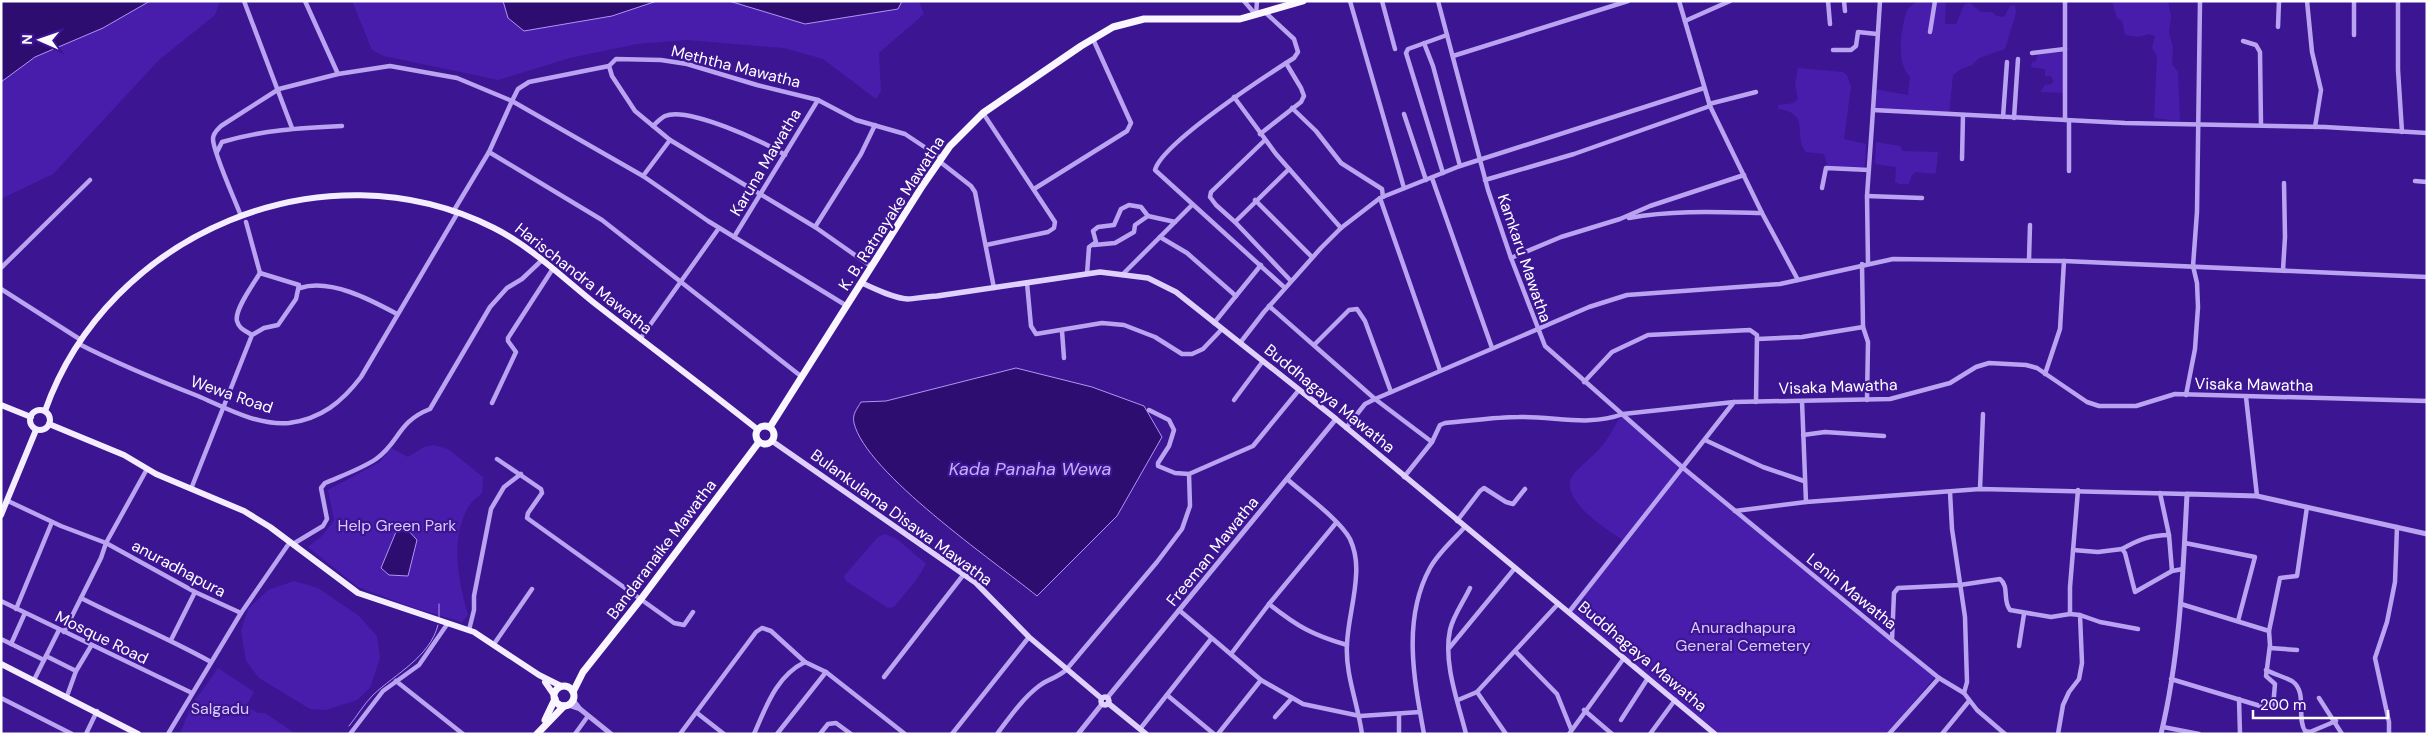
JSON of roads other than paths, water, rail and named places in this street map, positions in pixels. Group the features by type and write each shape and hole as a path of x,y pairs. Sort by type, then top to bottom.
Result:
{"highway":[{"name":"K. B. Ratnayake Mawatha","path":"770,427 940,160 960,135 983,113 1093,38 1120,25 1144,19 1232,20 1266,13 1303,1"},
{"path":"761,426 770,427 774,432 772,441 766,444 759,442 756,434 757,429 761,426"},
{"name":"Bandaranaike Mawatha","path":"543,725 570,701 583,672 641,599 759,442"},
{"name":"Bandaranaike Mawatha","path":"537,734 543,725 554,697 563,686 583,672"},
{"path":"563,686 570,701"},
{"path":"554,697 570,701"}],"main road":[{"name":"Harischandra Mawatha","path":"45,411 58,379 80,342 138,274 191,239 244,218 308,198 340,194 421,203 455,213 509,236 640,339 737,411 757,429"},
{"name":"Buddhagaya Mawatha","path":"862,282 885,292 910,299 918,296 936,296 1100,272 1148,278 1176,292 1336,419 1714,734"},
{"path":"1,405 31,417"},
{"path":"37,410 45,411 49,417 49,424 43,430 36,430 31,424 31,417 37,410"},
{"path":"49,424 124,455 147,469 191,489 244,510 292,543 358,593 469,630 494,644 539,675 563,686"},
{"path":"1,515 36,430"},
{"name":"Bulankulama Disawa Mawatha","path":"772,441 976,583 1029,637 1066,670 1146,734"},
{"path":"1,664 97,711 138,734"},
{"path":"539,675 549,685 554,697"}],"street":[{"path":"244,1 279,89 292,128"},
{"path":"305,1 338,74"},
{"path":"1244,1 1256,15"},
{"path":"1256,15 1258,1"},
{"path":"1350,1 1404,188"},
{"path":"1382,1 1395,48"},
{"name":"Kamkaru Mawatha","path":"1438,1 1485,180 1511,258 1545,346 1682,467"},
{"path":"1453,56 1628,1"},
{"path":"1679,1 1710,105 1762,213 1798,280"},
{"path":"1685,21 1730,1"},
{"path":"1828,1 1830,24"},
{"path":"1844,1 1844,11"},
{"path":"1868,263 1868,170 1880,1"},
{"path":"1930,32 1935,1"},
{"path":"2065,1 2069,172"},
{"path":"2186,395 2195,349 2198,308 2197,283 2193,266 2197,212 2200,1"},
{"path":"2278,27 2279,1"},
{"path":"2307,1 2312,52 2321,90 2315,127"},
{"path":"2354,1 2354,35"},
{"path":"2398,1 2398,70 2402,132"},
{"path":"1266,13 1294,39 1298,47 1298,52 1294,58 1219,108 1166,154 1155,170 1285,288"},
{"path":"1833,50 1851,50 1856,46 1858,32 1877,34"},
{"path":"1443,173 1406,53 1408,49 1447,36"},
{"path":"1034,189 1127,131 1131,123 1093,38"},
{"path":"2243,41 2256,45 2260,52 2261,125"},
{"path":"1424,43 1433,66 1460,166"},
{"path":"2032,53 2065,50"},
{"name":"Meththa Mawatha","path":"512,101 518,89 529,82 609,66 616,59 661,60 687,64 757,85 818,100 856,120 905,134 971,186 978,205 994,288"},
{"path":"2014,118 2018,59"},
{"path":"2003,117 2006,62"},
{"path":"1260,134 1304,96 1286,63"},
{"path":"252,335 242,329 237,322 237,316 248,292 260,273 244,218 217,152 213,139 215,133 221,126 279,89 338,74 390,66 457,78 512,101 643,176 719,228 847,306"},
{"path":"609,66 612,76 635,111 670,140 760,196 815,227 872,267"},
{"path":"1240,343 1268,306 1312,257 1341,228 1382,198 1460,166 1704,88"},
{"path":"1485,180 1574,154 1710,105 1756,92"},
{"path":"1234,98 1260,134 1341,228"},
{"name":"Karuna Mawatha","path":"734,237 818,100"},
{"name":"Wewa Road","path":"1,289 80,342 120,365 255,419 272,422 305,420 335,406 361,377 489,152 512,101"},
{"path":"1292,108 1316,131 1340,163 1382,190 1382,198 1440,370"},
{"path":"1873,110 2014,118 2197,125 2261,125 2427,133"},
{"path":"983,113 1054,218 1055,225 1052,230 986,245"},
{"path":"1404,114 1426,180"},
{"path":"653,126 665,115 685,115 765,142 785,155"},
{"path":"1962,158 1963,115"},
{"path":"815,227 861,154 875,125"},
{"path":"217,152 222,142 292,128 342,126"},
{"path":"643,176 670,140"},
{"path":"1266,140 1212,192 1210,197 1291,281"},
{"path":"489,152 602,220 802,378"},
{"path":"1235,222 1289,168"},
{"path":"1822,188 1825,168 1868,170"},
{"path":"1511,258 1561,237 1620,219 1650,206 1744,175"},
{"path":"1432,178 1492,348"},
{"path":"1,268 90,180"},
{"path":"2416,182 2427,182"},
{"path":"2282,270 2285,236 2284,183"},
{"path":"1867,196 1922,198"},
{"path":"1255,200 1312,257"},
{"path":"1087,274 1087,254 1089,247 1096,242 1093,231 1098,227 1114,225 1121,209 1129,205 1141,207 1148,216 1175,222"},
{"path":"1122,275 1192,205"},
{"path":"1620,219 1656,213 1693,211 1762,213"},
{"path":"1093,245 1115,243 1134,232 1135,225 1148,216"},
{"path":"2028,260 2030,225"},
{"path":"640,339 682,283 719,228"},
{"path":"1160,237 1187,253 1236,296"},
{"path":"1346,428 1365,404 1375,399 1589,307 1627,295 1758,287 1893,259 2064,261 2427,277"},
{"path":"292,543 323,526 327,519 320,488 325,483 376,459 389,446 407,421 415,415 430,409 490,307 507,288 522,279 541,261"},
{"path":"2045,374 2060,329 2064,261"},
{"path":"1862,264 1863,327 1869,349 1867,400"},
{"path":"1214,322 1261,266"},
{"path":"492,403 516,352 508,338 552,270"},
{"path":"260,273 299,285 300,288"},
{"path":"1028,283 1033,332 1036,334 1102,323 1124,325 1155,337 1182,354 1192,354 1203,349 1222,329"},
{"path":"300,288 307,286 346,290 359,294 397,314"},
{"path":"191,489 225,408 252,335 264,328 278,325 296,299 300,288"},
{"path":"1268,306 1375,399 1432,442"},
{"path":"1314,345 1349,310 1357,309 1365,321 1391,392"},
{"path":"1757,338 1802,337 1863,327"},
{"path":"1584,382 1612,352 1648,335 1750,330 1757,335 1756,402"},
{"path":"1062,331 1064,358"},
{"path":"1234,400 1263,361"},
{"name":"Visaka Mawatha","path":"1404,477 1432,442 1440,425 1446,423 1519,417 1587,421 1610,419 1623,414 1734,402 1890,399 1929,390 1989,363 2026,365 2037,368 2088,402 2099,406 2136,406 2175,394 2427,401"},
{"path":"1149,410 1170,420 1174,430 1169,446 1158,466 1175,473 1189,474 1253,446 1299,390"},
{"path":"2246,397 2257,496"},
{"path":"1802,401 1806,502"},
{"path":"1569,612 1734,402"},
{"path":"1980,489 1983,414"},
{"name":"Freeman Mawatha","path":"1078,734 1336,419"},
{"path":"1803,435 1824,432 1884,436"},
{"path":"1705,440 1762,466 1804,481"},
{"path":"497,459 521,474 541,490 542,493 528,512 527,518 680,625 688,622 693,612"},
{"name":"Lenin Mawatha","path":"1682,467 1892,640 1940,678 1964,693 1969,701 2006,734"},
{"path":"64,632 101,558 106,543 147,469"},
{"path":"469,630 491,509 504,487 521,474"},
{"path":"997,734 1023,700 1037,688 1057,678 1066,670 1157,562 1182,529 1190,506 1189,474"},
{"path":"1287,479 1336,522 1350,539 1356,558 1356,575 1347,645 1351,684 1360,716 1362,734"},
{"path":"1458,521 1480,490 1484,488 1506,502 1513,504 1525,489"},
{"path":"1735,511 1806,502 1980,489 2078,490 2257,496 2427,534"},
{"path":"2070,614 2078,490"},
{"path":"1950,492 1964,617 1967,682 1964,693"},
{"path":"2160,493 2169,535 2172,571"},
{"path":"2161,734 2172,678 2181,604 2187,494"},
{"name":"anuradhapura","path":"8,501 52,522 106,543 196,592 240,613"},
{"path":"2172,678 2267,708 2273,707 2274,684 2266,676 2270,648 2269,631 2280,578 2297,576 2307,507"},
{"path":"16,609 52,522"},
{"path":"1231,654 1268,604 1336,522"},
{"path":"1424,734 1414,669 1413,634 1416,603 1430,568 1465,527"},
{"path":"2389,734 2389,722 2376,658 2387,622 2395,582 2397,527"},
{"path":"2073,550 2098,552 2122,549 2140,539 2154,535 2169,535"},
{"name":"anuradhapura","path":"168,734 240,613 292,543"},
{"path":"2185,543 2255,557 2238,621"},
{"path":"2122,549 2125,553 2135,592 2172,571 2183,569"},
{"path":"1450,648 1516,568"},
{"path":"884,677 964,574"},
{"path":"1892,640 1895,590 1898,588 1960,585 2000,578 2006,586 2007,606 2010,610 2024,614 2051,616 2080,615 2107,624 2138,629"},
{"path":"1466,734 1451,670 1450,630 1470,588"},
{"path":"494,644 532,590"},
{"path":"171,640 196,592"},
{"path":"81,598 171,640 211,662"},
{"name":"Mosque Road","path":"1,601 192,693"},
{"path":"1268,604 1308,632 1347,645"},
{"path":"1458,700 1477,692 1516,652 1558,604"},
{"path":"2181,604 2269,631"},
{"path":"1179,610 1261,680 1303,704 1360,716 1399,715 1420,712"},
{"path":"11,644 25,613"},
{"path":"2019,646 2024,614"},
{"path":"2058,734 2063,705 2069,692 2079,679 2082,663 2080,615"},
{"path":"350,734 383,690 419,665 448,623"},
{"path":"680,734 756,632 762,628 771,632 804,662 826,672 905,734"},
{"path":"34,680 58,630"},
{"path":"952,734 1029,637"},
{"path":"1,639 76,671"},
{"path":"1140,729 1211,639"},
{"path":"67,696 76,671 91,646"},
{"path":"2270,648 2297,650"},
{"path":"1516,652 1557,694 1570,731"},
{"path":"1570,731 1624,658"},
{"path":"754,734 773,692 784,677 804,662"},
{"path":"2266,670 2293,682 2297,687 2300,696 2302,726 2305,731 2310,732 2336,721"},
{"path":"777,734 826,672"},
{"path":"1621,720 1648,678"},
{"path":"1889,734 1940,678"},
{"path":"1218,734 1261,680"},
{"path":"396,681 463,734"},
{"path":"1477,692 1506,734"},
{"path":"1167,695 1214,734"},
{"path":"1,698 72,734"},
{"path":"1275,717 1292,698"},
{"path":"2319,698 2336,721 2342,734"},
{"path":"2239,699 2240,734"},
{"path":"1650,734 1675,700"},
{"path":"570,701 612,734"},
{"path":"1944,733 1969,701"},
{"path":"1584,710 1612,734"},
{"path":"86,734 97,711"},
{"path":"697,713 724,734"},
{"path":"1399,715 1399,734"},
{"path":"575,734 588,716"},
{"path":"820,734 828,724 836,723 851,734"},
{"path":"2163,727 2199,734"}],"water":[{"path":"1,1 150,1 103,28 35,57 1,82"},
{"path":"503,1 657,1 612,16 524,31 508,18"},
{"path":"729,1 902,1 898,9 805,24"},
{"name":"Kada Panaha Wewa","path":"1016,368 1092,387 1144,406 1162,437 1117,516 1037,596 963,539 906,490 882,466 864,443 854,423 855,412 861,402 886,401"},
{"path":"398,527 407,529 417,540 408,576 389,575 381,568"}],"waterway":[{"path":"439,604 439,618"},
{"path":"349,726 373,695 420,656 434,636 438,625"}],"park label":[{"name":"Help Green Park","path":"397,525"},
{"name":"Anuradhapura General Cemetery","path":"1743,636"},
{"name":"Salgadu","path":"220,708"}]}
